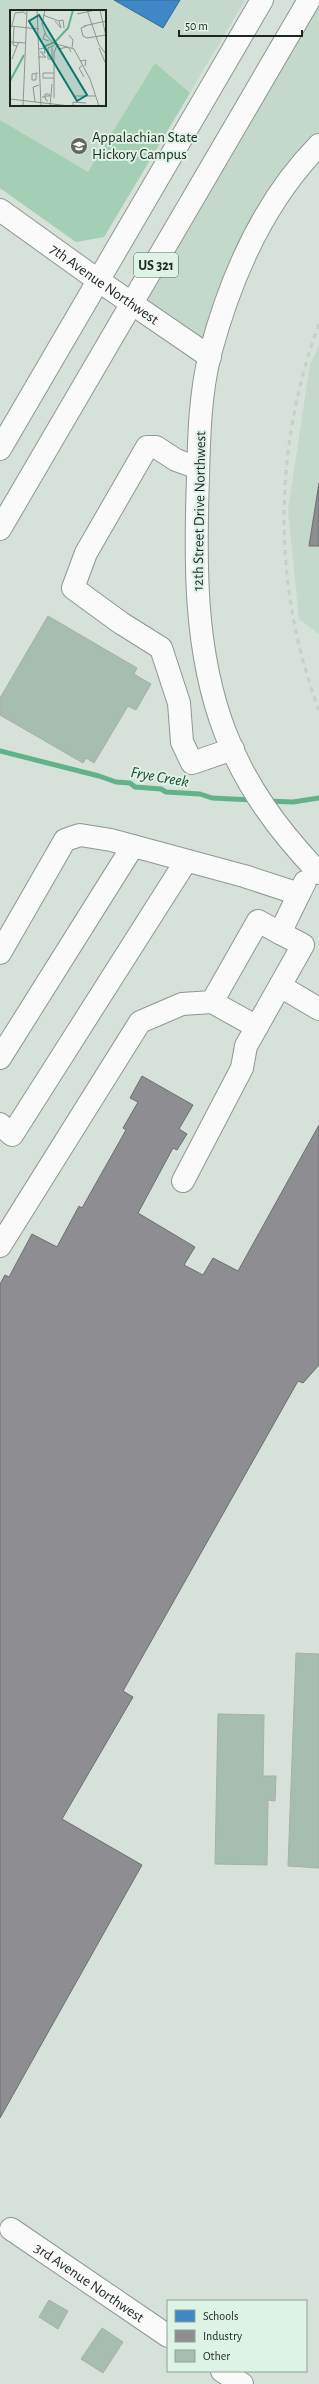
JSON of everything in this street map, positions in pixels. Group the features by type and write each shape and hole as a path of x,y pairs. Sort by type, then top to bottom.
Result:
{"main road":[{"name":"US 321","path":"0,449 262,0"},
{"name":"US 321","path":"0,529 133,304 309,0"},
{"name":"12th Street Drive Northwest","path":"316,870 270,817 248,781 232,749 214,697 200,618 196,527 202,401 210,356 232,289 259,228 291,179 319,145"},
{"name":"7th Avenue Northwest","path":"0,210 99,281 210,356"},
{"path":"198,468 176,460 156,447 147,447 86,553 73,588 121,623 161,648 179,703 182,742 192,763 232,749"},
{"path":"0,953 65,840 80,835 133,846 299,894"},
{"path":"0,1058 133,846"},
{"path":"0,1124 12,1135 186,861"},
{"path":"280,933 299,894 316,870"},
{"path":"183,1181 242,1068 246,1046 303,945 258,921 212,1002"},
{"path":"280,986 319,1010"},
{"path":"0,1246 140,1022 182,1004 212,1002 257,1027"},
{"name":"3rd Avenue Northwest","path":"11,2229 167,2335"},
{"path":"224,2372 242,2384"}],"shaded area":[{"name":"Appalachian State Hickory Campus","path":"0,0 245,0 104,237 76,242 0,188"},
{"path":"319,0 319,145 295,174 210,357 133,304"},
{"path":"319,346 319,634 299,619 288,510 310,364"}],"green space":[{"path":"155,63 190,93 104,237 76,242 0,188 0,120 88,172"}],"building: Schools":[{"path":"114,0 180,0 163,28"}],"building: Industry":[{"path":"319,483 319,546 309,546"},
{"path":"142,1076 193,1105 179,1129 187,1134 177,1150 173,1148 138,1213 195,1247 184,1265 203,1275 213,1258 238,1271 319,1125 319,1365 303,1383 298,1381 123,1691 133,1697 62,1819 142,1865 0,2118 0,1284 5,1275 9,1277 32,1234 57,1247 79,1206 82,1208 126,1130 123,1128 138,1102 130,1098"}],"building: Other":[{"path":"48,616 137,668 134,674 151,684 136,710 128,706 94,763 86,758 83,763 0,715 0,698"},
{"path":"296,1653 319,1654 319,1868 288,1866"},
{"path":"218,1714 264,1715 263,1776 276,1776 275,1801 268,1800 267,1865 215,1864"},
{"path":"49,2300 68,2311 58,2329 39,2317"},
{"path":"102,2328 123,2342 103,2373 81,2359"}],"waterway":[{"name":"Frye Creek","path":"0,751 99,776 116,782 130,783 135,787 161,789 166,792 200,794 212,798 253,800"},
{"name":"Frye Creek","path":"267,801 293,802 319,798"}],"railway":[{"path":"319,324 304,371 293,419 286,468 284,517 286,566 293,615 304,663 319,710"}],"place":[{"name":"Appalachian State Hickory Campus","path":"79,146"}]}
